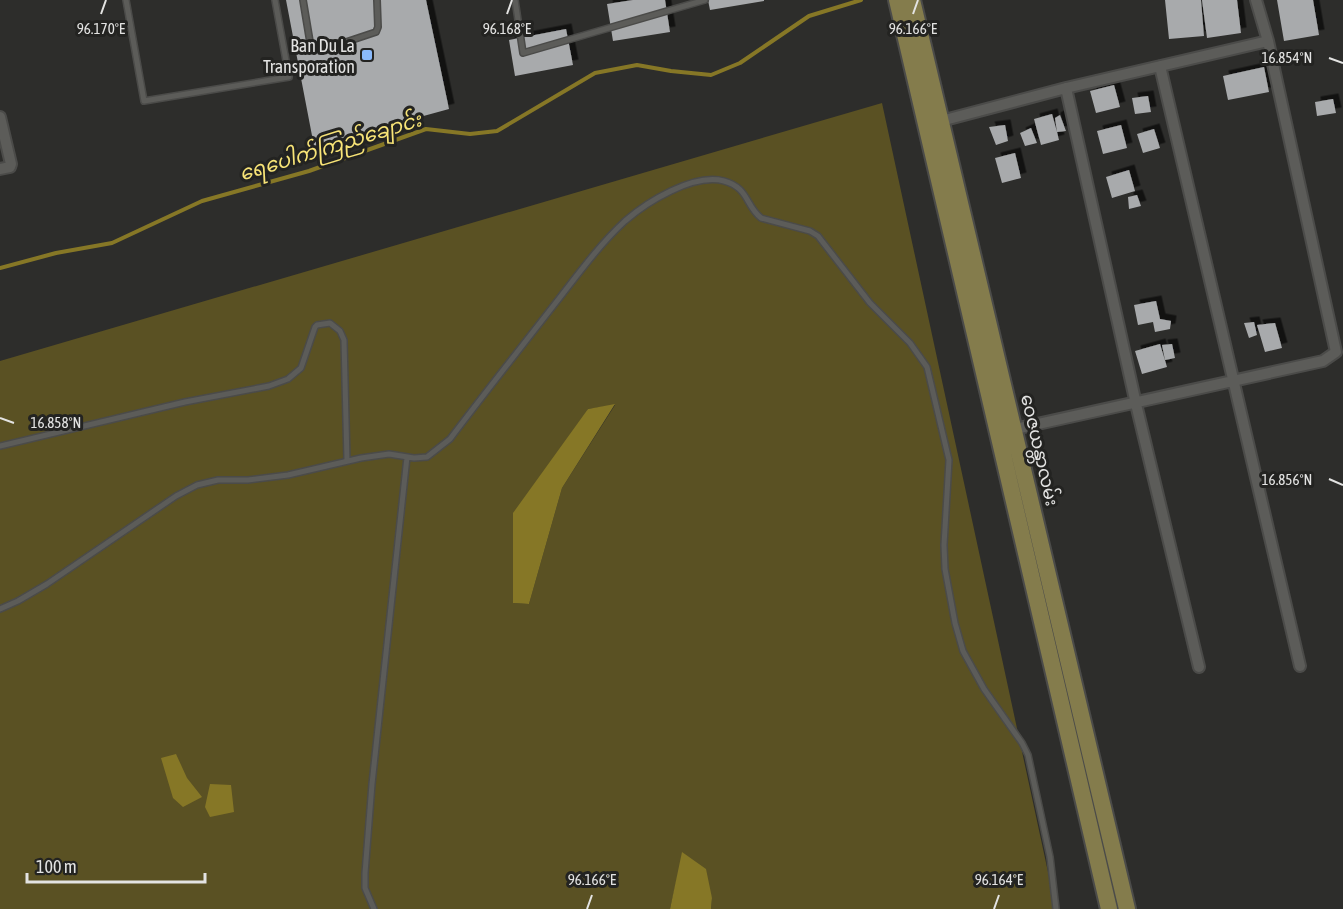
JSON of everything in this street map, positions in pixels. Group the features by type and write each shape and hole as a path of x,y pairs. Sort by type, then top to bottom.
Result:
{"main road":[{"name":"ဝေဇယန္တာလမ်း","path":"906,5 940,121 1128,909"},
{"name":"ဝေဇယန္တာလမ်း","path":"906,5 1109,909"}],"street":[{"path":"1015,429 1323,361 1336,352 1268,41 1256,0"},
{"path":"940,121 1066,88 1268,41"},
{"path":"1160,66 1300,666"},
{"path":"1066,88 1136,404 1199,667"},
{"path":"0,117 6,168"}],"lane":[{"path":"126,0 144,101 289,77 275,0"},
{"path":"303,0 310,42 317,47 346,42 376,32 378,27 377,0"},
{"path":"515,0 524,53 705,0"},
{"path":"0,609 18,602 47,584 176,496 197,485 218,480 288,476 347,461 389,454 427,457 450,439 604,243 626,220 654,200 687,184 714,179 724,181 743,190 761,218 780,225 810,231 818,236 870,303 914,348 927,367 949,460 944,545 945,569 955,623 963,651 973,670 1028,755 1050,857 1056,909"},
{"path":"0,446 185,402 269,386 288,379 302,368 315,327 330,323 340,331 344,340 347,461"},
{"path":"374,909 365,888 365,873 373,772 407,457"}],"shaded area":[{"path":"882,103 1056,909 711,909 712,898 683,853 670,909 0,909 0,361","holes":["615,405 562,488 529,604 513,603 588,409"]},
{"path":"615,404 562,488 529,604 513,603 513,513 588,409"},
{"path":"176,754 187,778 202,797 183,807 173,798 161,758"},
{"path":"210,784 231,785 234,812 210,817 205,807"},
{"path":"682,852 706,869 712,898 711,909 670,909"}],"building":[{"name":"Ban Du La Transporation","path":"286,0 426,0 449,109 314,146"},
{"path":"633,0 665,0 670,32 613,41 607,4"},
{"path":"708,0 764,0 764,1 710,10"},
{"path":"1165,0 1201,0 1204,36 1169,39"},
{"path":"1202,0 1237,0 1241,33 1207,38"},
{"path":"1277,0 1313,0 1319,35 1284,41"},
{"path":"566,29 573,65 515,76 509,40"},
{"path":"1264,67 1269,92 1228,100 1223,76"},
{"path":"1114,85 1120,107 1096,113 1090,91"},
{"path":"1148,96 1151,112 1135,114 1132,98"},
{"path":"1333,99 1336,113 1317,116 1315,102"},
{"path":"1052,114 1059,140 1041,145 1034,119"},
{"path":"1060,115 1066,131 1057,132 1055,118"},
{"path":"1005,125 1008,141 996,145 989,127"},
{"path":"1121,125 1127,148 1103,154 1097,131"},
{"path":"1031,128 1037,143 1025,146 1020,133"},
{"path":"1154,129 1160,148 1143,153 1137,134"},
{"path":"1015,153 1021,178 1002,183 995,158"},
{"path":"1129,170 1135,191 1112,198 1106,177"},
{"path":"1137,195 1141,206 1129,209 1128,197"},
{"path":"1156,301 1160,319 1171,321 1170,329 1155,332 1153,322 1138,325 1134,305"},
{"path":"1254,322 1257,335 1249,338 1244,323"},
{"path":"1275,323 1282,348 1265,352 1257,325"},
{"path":"1160,344 1167,367 1142,374 1135,351"},
{"path":"1172,344 1175,358 1165,360 1162,345"}],"waterway":[{"name":"ရေပေါက်ကြည်ချောင်း","path":"0,268 56,253 112,243 202,201 309,171 426,129 470,134 497,131 595,73 637,65 711,75 740,63 809,16 861,0"}],"place":[{"name":"Ban Du La Transporation","path":"367,55"}]}
